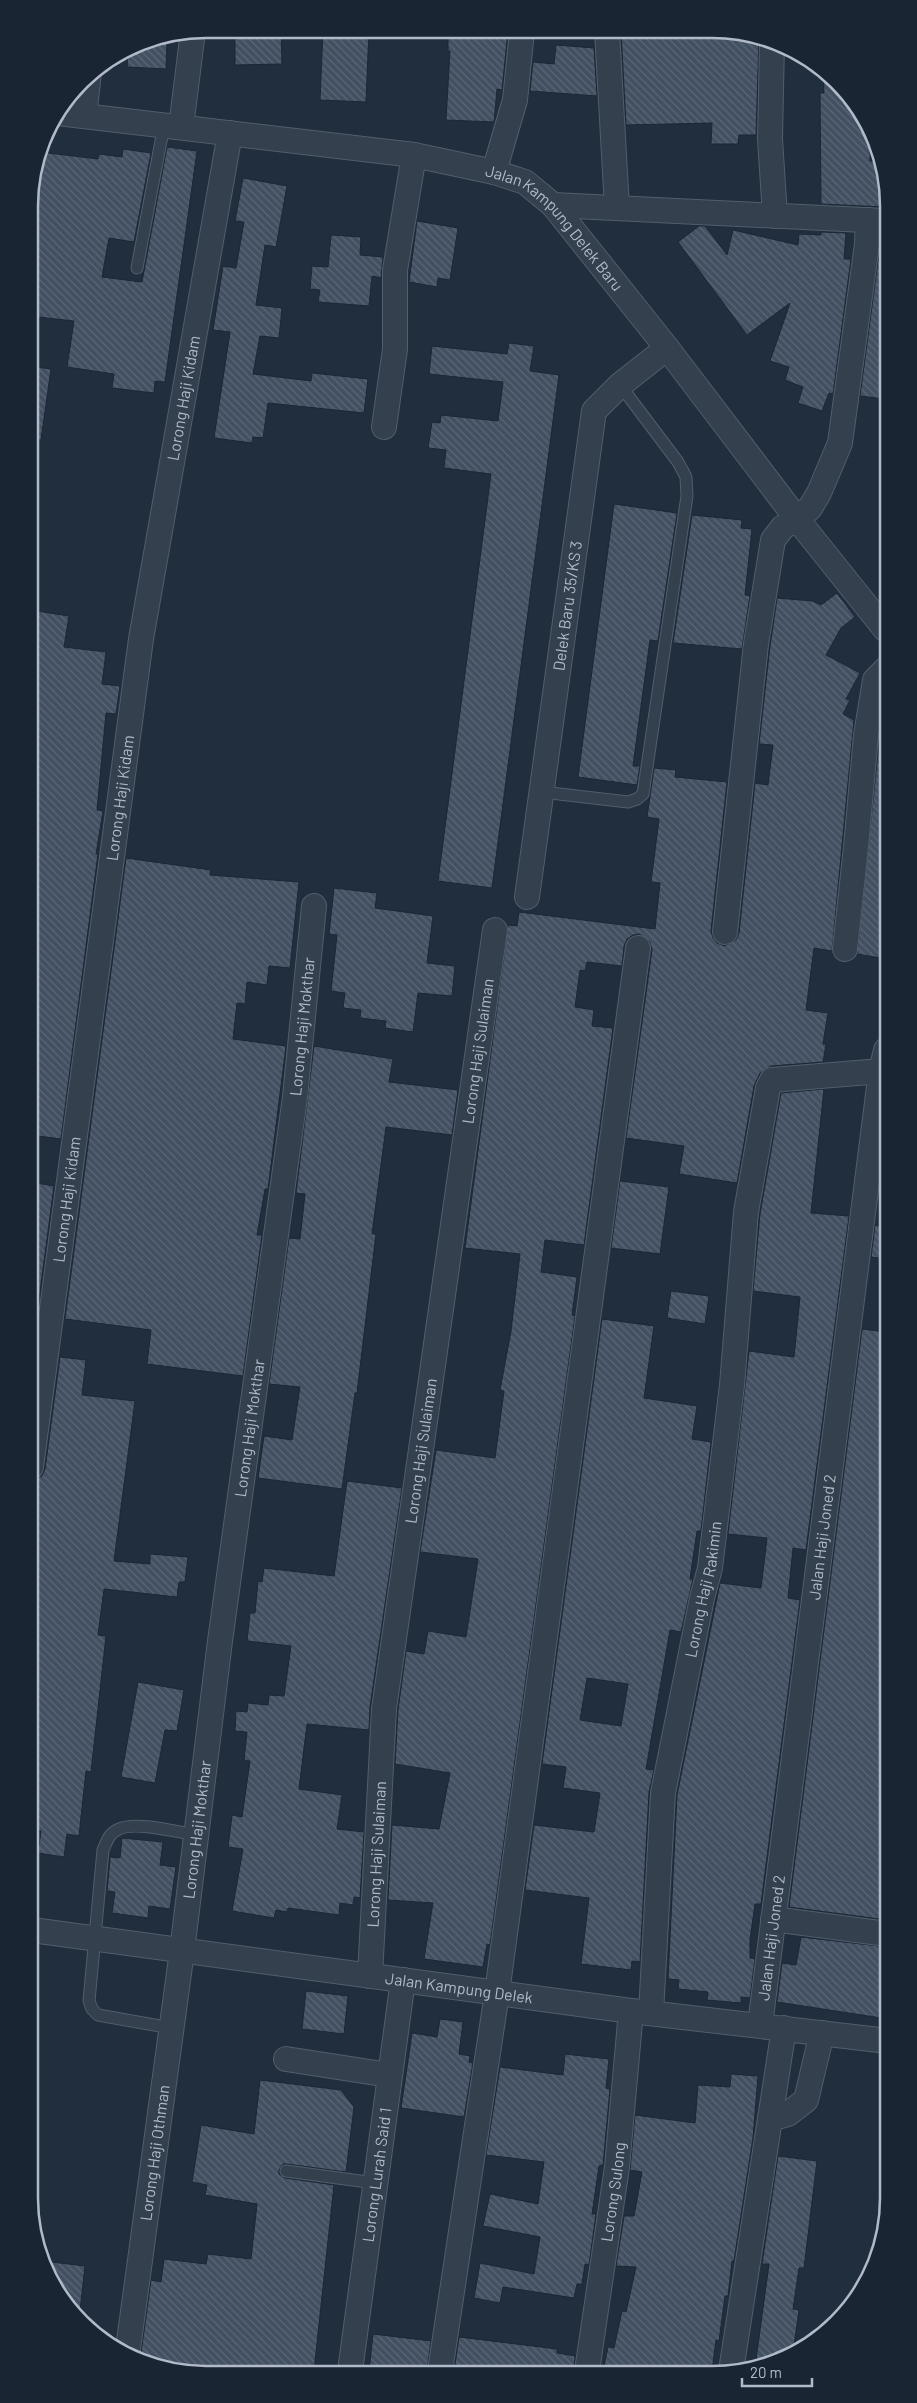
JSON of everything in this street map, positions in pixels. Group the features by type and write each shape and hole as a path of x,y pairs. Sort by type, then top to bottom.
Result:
{"street":[{"path":"172,126 191,38"},
{"path":"494,172 515,100 521,38"},
{"path":"607,38 617,208"},
{"path":"772,49 770,139 774,216"},
{"path":"84,116 87,87"},
{"name":"Jalan Kampung Delek Baru","path":"65,114 414,155 494,172 525,182 552,205 667,348 798,519 880,618"},
{"name":"Lorong Haji Kidam","path":"38,1414 141,639 230,133"},
{"path":"384,427 395,350 394,270 414,155"},
{"path":"552,205 876,221 867,244 840,442 819,493 810,508 798,519 783,526 773,540 756,644 725,932"},
{"name":"Delek Baru 35/KS 3","path":"526,898 594,412 620,385 667,348"},
{"path":"845,949 866,735 875,680 880,675"},
{"name":"Lorong Haji Mokthar","path":"182,1950 220,1641 295,1097 314,906"},
{"name":"Lorong Haji Sulaiman","path":"370,1976 384,1709 495,930"},
{"path":"441,2366 497,1993 638,948"},
{"name":"Lorong Haji Rakimin","path":"641,2012 663,1792 710,1568 732,1385 746,1212 768,1088 772,1080 880,1061"},
{"name":"Jalan Haji Joned 2","path":"760,2025 880,1094"},
{"path":"773,1919 879,1933"},
{"name":"Jalan Kampung Delek","path":"38,1931 641,2012 879,2040"},
{"name":"Lorong Haji Othman","path":"128,2346 182,1950"},
{"name":"Lorong Lurah Said 1","path":"351,2366 403,1980"},
{"name":"Lorong Sulong","path":"589,2366 641,2012"},
{"path":"732,2364 784,2028"},
{"path":"770,2119 788,2114 806,2100 822,2033"},
{"path":"286,2059 389,2076"}],"lane":[{"path":"137,268 172,126"},
{"path":"542,792 628,802 643,794 687,496 686,477 678,462 620,385"},
{"path":"171,2028 98,2015 92,2010 89,2001 103,1850 108,1836 119,1828 134,1826 196,1835"},
{"path":"286,2171 374,2183"}],"building":[{"path":"235,38 281,38 282,64 235,65"},
{"path":"323,38 369,38 366,102 320,100"},
{"path":"448,38 507,38 502,90 497,89 494,122 446,120 450,51 448,51"},
{"path":"621,38 722,38 759,45 756,135 739,135 738,144 711,144 712,123 626,125"},
{"path":"167,42 166,69 127,67 128,57 141,50"},
{"path":"556,45 594,48 597,96 530,91 533,62 554,64"},
{"path":"823,81 845,103 867,141 870,150 870,161 874,162 880,207 821,204 820,93 824,93"},
{"path":"167,147 197,151 165,382 155,381 154,393 112,388 114,374 67,367 74,321 38,317 38,195 46,153 98,159 99,154 122,157 123,149 151,153 134,242 109,238 102,277 142,282"},
{"path":"243,178 287,186 276,247 265,245 256,305 282,308 279,338 260,336 253,374 311,381 312,373 368,379 364,413 268,403 263,438 253,437 252,443 214,438 230,332 213,330 223,266 236,268 244,222 235,221"},
{"path":"417,221 458,228 450,280 438,278 437,287 409,282"},
{"path":"699,226 705,226 727,255 733,230 798,245 799,234 821,235 821,232 846,233 844,259 851,259 833,394 829,393 822,411 798,403 803,387 785,380 789,367 770,361 790,303 747,335 678,242"},
{"path":"331,235 361,237 360,255 383,257 381,278 372,276 369,306 318,302 320,290 310,289 312,266 328,267"},
{"path":"878,261 880,261 880,398 860,396"},
{"path":"509,343 534,346 530,371 559,375 492,888 438,881 491,474 444,468 446,450 428,448 432,422 440,423 441,415 498,421 503,382 429,374 432,346 507,354"},
{"path":"38,367 51,369 41,440 38,440"},
{"path":"614,504 677,513 658,641 650,640 633,766 640,766 637,785 578,777"},
{"path":"692,515 742,520 741,528 752,529 745,595 750,596 742,649 673,643"},
{"path":"837,593 855,617 841,628 826,655 860,673 846,699 850,700 843,714 854,720 832,951 814,948 806,1010 828,1013 823,1044 826,1044 823,1062 771,1066 760,1073 754,1086 737,1183 679,1174 684,1146 626,1138 652,950 650,942 640,934 633,935 627,939 624,946 622,966 587,962 585,971 580,970 575,1007 594,1010 592,1026 613,1028 584,1245 545,1240 541,1272 577,1277 572,1315 575,1316 490,1945 487,1944 483,1967 424,1959 433,1903 388,1900 392,1825 439,1829 450,1773 395,1764 398,1710 406,1651 424,1654 428,1631 466,1637 478,1559 420,1552 436,1450 495,1458 504,1391 500,1390 511,1331 520,1254 465,1248 508,925 517,926 519,912 655,929 660,883 651,882 659,819 647,817 654,768 676,770 675,777 727,782 711,931 717,943 724,946 736,940 739,933 755,783 768,785 773,745 759,744 777,598 812,601 821,605"},
{"path":"38,611 69,616 64,647 106,652 102,684 120,686 116,714 106,713 97,810 103,811 61,1139 38,1136"},
{"path":"880,737 880,958 857,954"},
{"path":"126,858 211,870 210,875 299,882 290,968 269,966 267,985 247,982 245,1004 237,1003 233,1039 286,1046 268,1189 265,1189 257,1235 262,1235 243,1376 147,1364 151,1330 65,1319"},
{"path":"334,888 377,893 375,908 433,916 427,963 455,966 452,996 418,993 413,1032 385,1028 386,1021 360,1018 361,1010 343,1008 345,993 331,991 337,935 329,934"},
{"path":"314,1046 393,1059 389,1082 458,1090 452,1135 386,1127 372,1234 376,1234 357,1393 355,1393 342,1489 258,1478 264,1436 292,1440 300,1387 269,1384 289,1238 300,1239 305,1194 296,1193"},
{"path":"824,1089 811,1213 849,1216 806,1550 793,1548 788,1598 800,1600 761,1904 755,1904 750,1940 750,1958 755,1959 750,1998 741,1997 741,2003 707,2000 708,1992 678,1989 679,1980 668,1979 677,1795 720,1583 761,1588 767,1538 728,1534 749,1351 794,1357 800,1297 753,1291 760,1214 781,1093"},
{"path":"620,1181 669,1187 660,1254 611,1248"},
{"path":"38,1183 54,1186 38,1307"},
{"path":"875,1225 879,1226 879,1258 871,1257"},
{"path":"671,1291 709,1296 705,1324 667,1318"},
{"path":"602,1319 654,1326 644,1398 697,1406 692,1439 711,1442 701,1531 697,1531 690,1579 693,1579 681,1632 670,1630 646,1769 654,1770 649,1792 640,1962 632,1961 631,1970 581,1964 589,1898 525,1890 534,1825 594,1832 600,1793 563,1788 566,1767 542,1764","holes":["587,1678 628,1684 621,1726 580,1720"]},
{"path":"862,1329 879,1331 879,1919 789,1907"},
{"path":"60,1357 86,1360 82,1395 135,1401 114,1561 150,1564 150,1554 188,1557 185,1582 179,1582 177,1597 104,1589 98,1635 106,1636 91,1772 86,1771 79,1836 67,1834 64,1857 38,1853 41,1831 38,1831 38,1478 42,1476 45,1469"},
{"path":"347,1481 402,1488 370,1707 369,1730 307,1724 299,1789 342,1795 337,1829 364,1832 360,1898 354,1897 353,1905 340,1903 339,1915 288,1908 287,1912 276,1910 274,1918 232,1911 243,1849 228,1847 232,1815 242,1817 250,1761 244,1760 247,1732 235,1731 236,1711 247,1712 248,1703 268,1705 269,1695 284,1696 291,1646 247,1641 250,1613 255,1613 258,1581 262,1582 264,1568 334,1576"},
{"path":"138,1682 184,1690 177,1731 165,1730 155,1783 121,1777"},
{"path":"122,1838 163,1842 160,1865 176,1867 170,1909 149,1906 148,1918 112,1913 115,1892 107,1891 110,1857 120,1858"},
{"path":"801,1937 879,1946 879,2018 777,2002 782,1963 796,1965"},
{"path":"306,1991 348,1996 344,2034 302,2029"},
{"path":"440,2019 463,2022 459,2054 470,2056 469,2062 473,2063 464,2117 401,2108 412,2033 437,2037"},
{"path":"565,2054 609,2059 606,2088 610,2089 603,2165 599,2166 592,2214 596,2214 589,2265 585,2264 582,2284 577,2284 574,2298 503,2287 500,2303 474,2298 480,2263 534,2274 540,2237 483,2226 490,2194 538,2204 544,2162 486,2155 500,2067 563,2075"},
{"path":"731,2074 758,2076 753,2138 734,2261 732,2261 728,2296 725,2296 719,2341 716,2340 713,2366 604,2366 608,2347 614,2348 622,2311 626,2312 636,2267 616,2266 624,2216 634,2216 642,2172 630,2170 635,2115 695,2123 698,2085 730,2087"},
{"path":"260,2080 341,2090 354,2107 346,2172 287,2164 283,2164 279,2170 279,2174 285,2178 334,2185 315,2366 206,2366 173,2362 141,2352 151,2280 161,2282 164,2259 206,2264 208,2254 251,2259 257,2204 205,2195 207,2185 192,2182 201,2125 254,2134"},
{"path":"778,2156 817,2161 804,2268 799,2268 793,2309 799,2310 794,2343 776,2353 756,2360 769,2264 762,2264"},
{"path":"51,2262 85,2266 80,2309 66,2291"},
{"path":"373,2334 431,2341 428,2366 370,2366"},
{"path":"459,2337 557,2349 557,2353 575,2356 574,2366 455,2366"}]}
